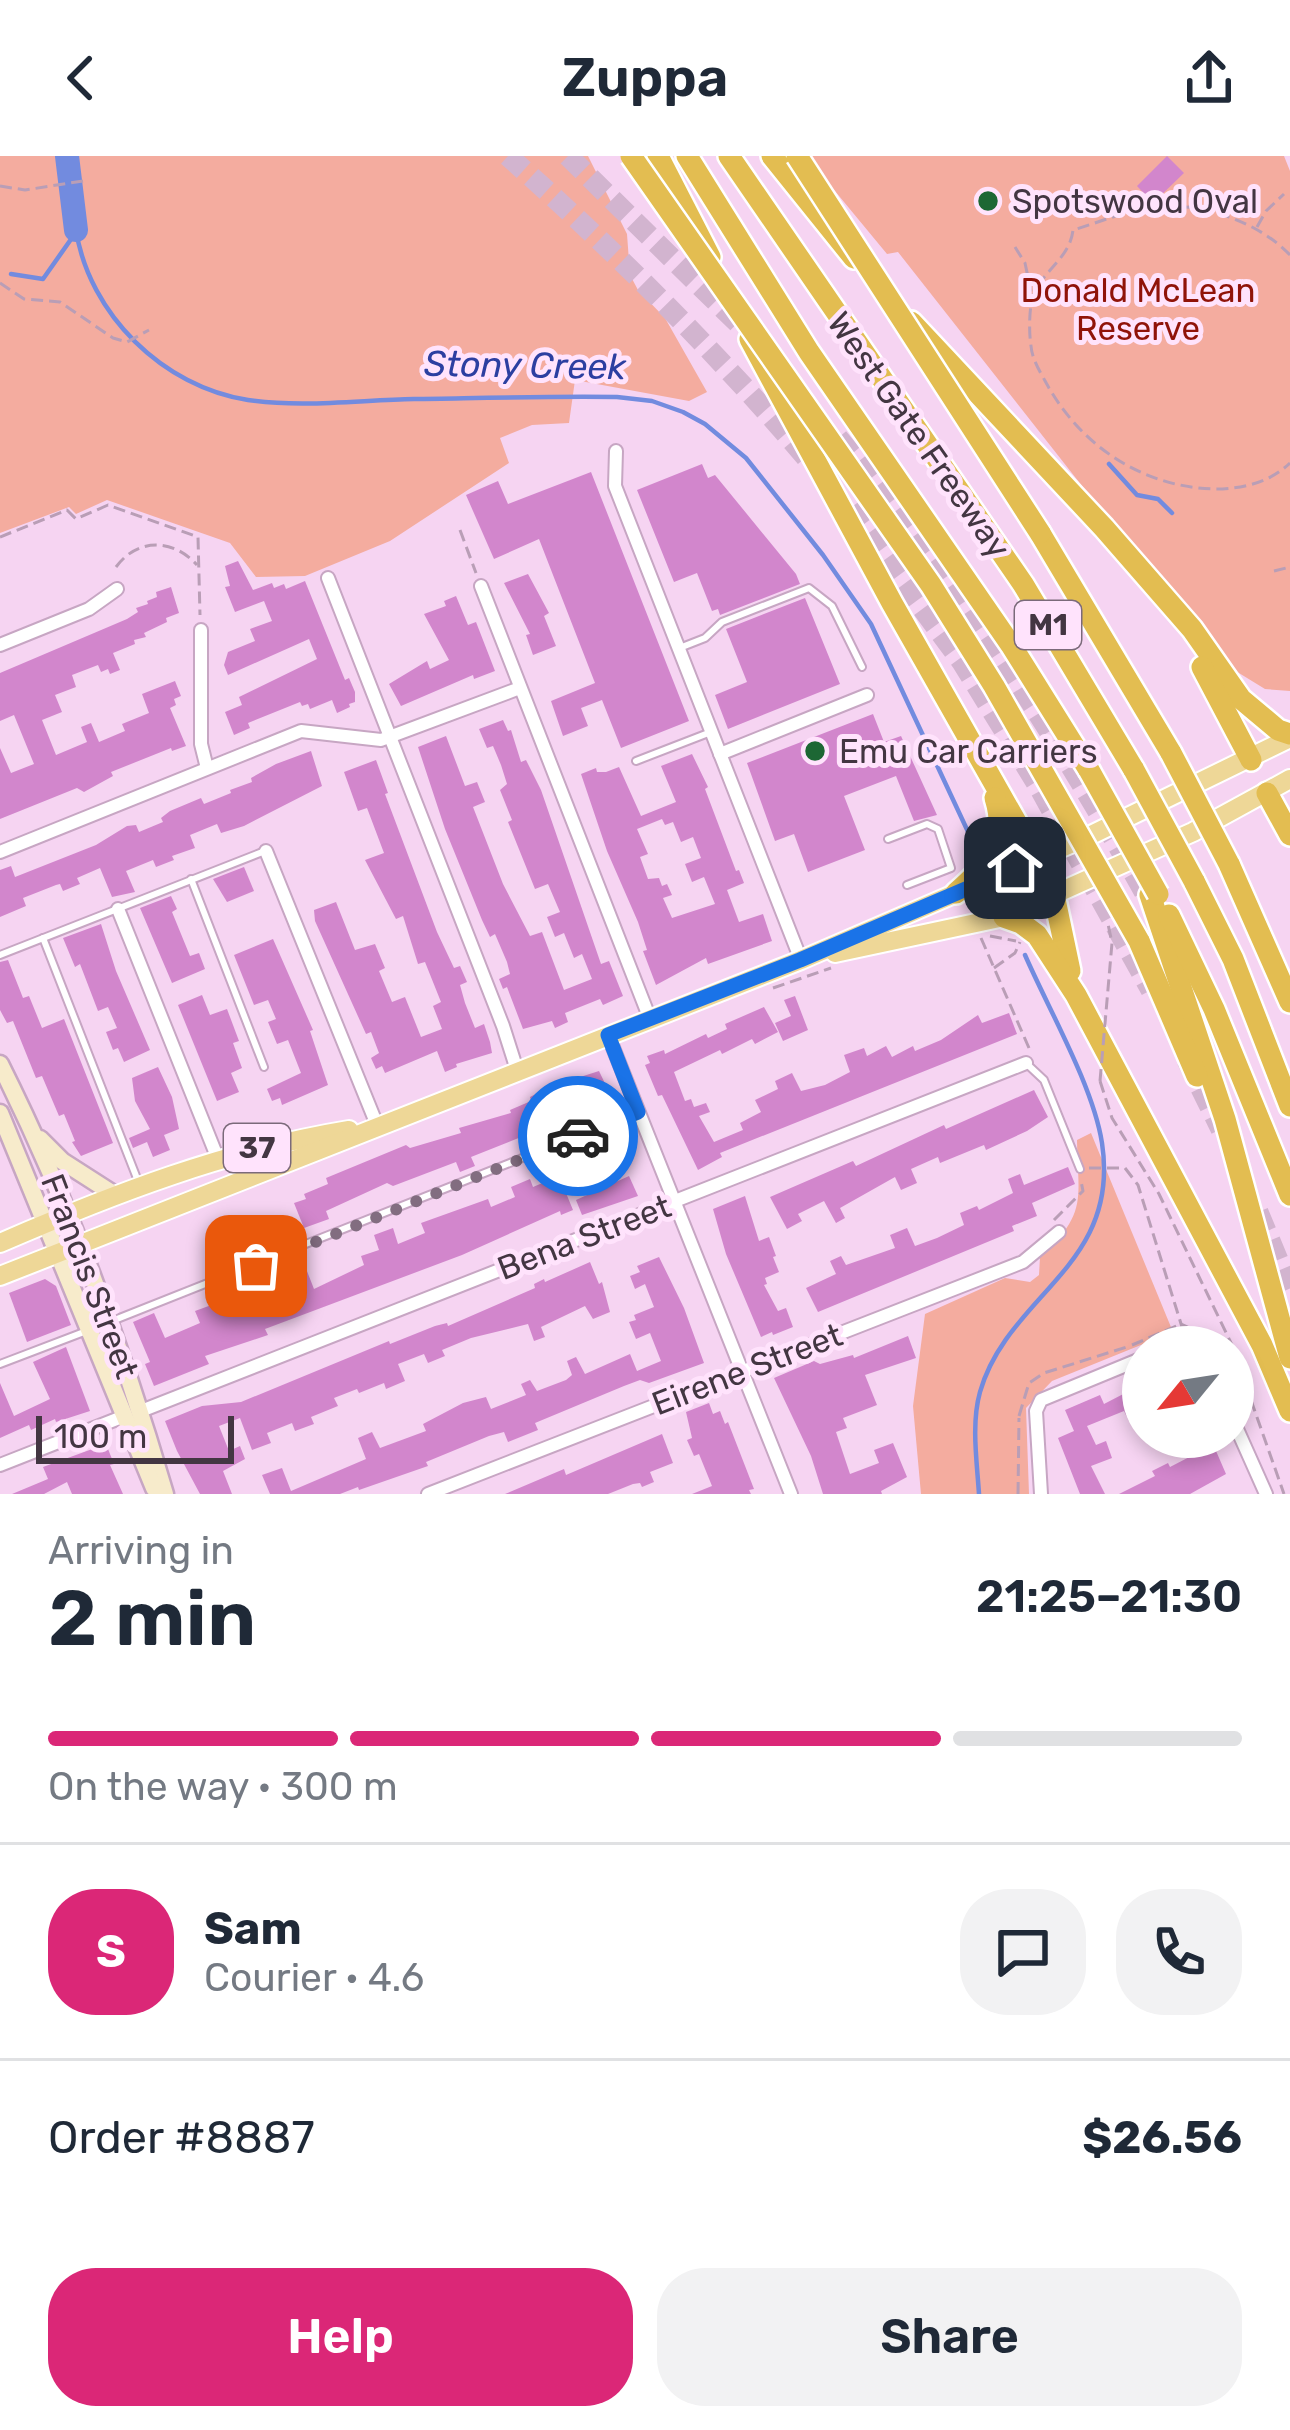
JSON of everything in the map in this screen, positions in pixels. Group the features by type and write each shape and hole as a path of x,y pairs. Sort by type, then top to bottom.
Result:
{"highway":[{"path":"631,156 931,584 994,686 1139,941 1189,1052 1266,1269"},
{"path":"658,156 814,459 1037,859"},
{"name":"West Gate Freeway","path":"687,156 808,352 1011,645 1129,838 1154,894"},
{"name":"West Gate Freeway","path":"729,156 1023,584 1134,770 1233,959 1290,1106"},
{"path":"772,156 876,284 1192,628 1241,699 1290,736"},
{"name":"M1","path":"797,156 1040,533 1171,754 1229,864 1290,1002"},
{"path":"1147,580 1210,680 1251,760"},
{"path":"956,893 988,865 999,838 998,805 977,751"},
{"path":"1268,794 1290,835"},
{"name":"M1","path":"1154,894 1214,1009 1290,1196"},
{"name":"M1","path":"1154,894 1225,1119 1290,1358"},
{"path":"1054,896 1076,995"},
{"path":"1004,917 1037,935 1076,995 1253,1328 1290,1412"}],"main road":[{"name":"37","path":"0,1276 800,960 1037,859 1251,760 1290,736"},
{"path":"1251,760 1268,794"},
{"name":"37","path":"800,960 1004,917 1268,794 1290,779"},
{"path":"1037,859 1054,896"},
{"name":"Francis Street","path":"0,1064 35,1134 110,1322 141,1411 161,1494"},
{"name":"Francis Street","path":"0,1114 122,1417 161,1494"},
{"name":"37","path":"0,1243 218,1159 284,1141 377,1125"},
{"path":"35,1134 62,1161 116,1196"}],"street":[{"path":"616,451 615,486 800,960"},
{"path":"328,578 517,1070"},
{"path":"481,586 650,1019"},
{"path":"0,645 89,609 118,589"},
{"path":"201,630 201,744 207,768"},
{"path":"0,852 308,730 370,740 390,738 520,688"},
{"path":"720,754 867,695"},
{"path":"266,851 377,1125"},
{"path":"118,909 218,1159"},
{"path":"608,1035 791,1494"},
{"name":"Bena Street","path":"141,1411 1026,1063"},
{"name":"Eirene Street","path":"428,1494 1023,1262 1059,1232"},
{"path":"1041,1494 1036,1411 1046,1396 1122,1366"},
{"path":"0,1465 122,1417"},
{"path":"1250,1458 1266,1494"}],"lane":[{"path":"679,649 705,638 722,622 808,588 832,606 862,667"},
{"path":"636,761 711,732"},
{"path":"888,839 927,824 938,829 951,868 907,885"},
{"path":"0,955 266,851"},
{"path":"191,879 264,1067"},
{"path":"43,938 140,1186"},
{"path":"1026,1063 1044,1080 1081,1169"},
{"path":"110,1322 638,1112"},
{"path":"0,1364 87,1330"}],"path":[{"path":"0,186 25,190 83,181"},
{"path":"1257,229 1266,211 1284,194"},
{"path":"1032,297 1060,261 1073,230 1153,207 1214,212 1275,239 1290,255"},
{"path":"1015,248 1025,263 1032,297 1030,350 1041,374 1083,431 1118,462 1145,477 1190,488 1238,489 1290,463"},
{"path":"0,283 24,299 60,302 112,338 127,342 148,330"},
{"path":"0,537 67,511 76,519 108,505 198,537 201,630"},
{"path":"460,530 481,586"},
{"path":"116,567 125,554 158,543 177,547 199,567"},
{"path":"1274,571 1288,570 1290,562"},
{"path":"1020,942 1015,953 993,969 1030,1049 1026,1063"},
{"path":"1112,944 1100,1081 1112,1118 1159,1193 1222,1326"},
{"path":"1059,1232 1053,1221 1083,1190 1081,1169 1125,1168 1138,1185 1150,1216 1181,1324 1176,1326"},
{"path":"1018,1494 1019,1416 1029,1383 1044,1373 1072,1368 1122,1348"},
{"path":"1254,1402 1284,1494"},
{"path":"1019,1416 1036,1411"}],"green space":[{"path":"0,156 588,156 627,234 630,275 665,318 707,392 689,401 575,380 569,423 532,425 500,438 509,463 390,541 305,576 256,577 230,543 107,500 76,514 69,507 0,533"},
{"name":"Donald McLean Reserve","path":"806,156 1284,156 1290,171 1290,691 1265,689 1234,670 898,252 887,254"},
{"path":"1091,1133 1171,1326 1122,1326 1122,1353 1052,1381 1026,1408 1029,1494 921,1494 913,1406 925,1314 1005,1278 1030,1282 1039,1275 1040,1257 1066,1229 1077,1204 1077,1140"}],"building":[{"path":"1167,156 1184,173 1153,203 1137,186"},
{"path":"702,464 708,478 715,475 800,584 720,615 718,609 712,611 697,573 674,582 637,490"},
{"path":"591,472 689,721 621,748 602,700 581,708 588,726 563,736 551,701 595,683 539,539 494,559 466,495 498,481 508,504"},
{"path":"238,561 253,590 272,583 274,588 284,584 286,589 305,581 345,680 349,678 355,692 350,707 337,713 332,700 310,709 300,702 248,723 250,728 234,735 225,712 242,705 239,697 317,659 309,639 228,675 224,665 228,652 255,641 250,629 272,621 264,601 235,612 225,587 230,586 225,566"},
{"path":"528,574 549,613 544,616 556,646 533,655 526,635 530,634 504,583"},
{"path":"171,587 179,613 144,633 146,637 134,640 135,644 113,653 120,670 101,672 98,665 72,675 76,687 55,695 62,712 42,720 56,755 87,742 81,727 91,723 99,742 125,731 122,724 149,713 142,694 175,681 181,696 170,708 186,746 111,772 113,776 84,792 77,788 0,819 0,748 11,773 34,764 14,715 0,721 0,673 127,619 157,597 156,592"},
{"path":"456,596 468,625 476,622 495,671 474,679 473,675 401,706 389,684 427,661 430,669 449,660 424,614 446,606 444,601"},
{"path":"805,598 840,684 728,729 715,695 747,682 726,629"},
{"path":"873,714 884,742 901,736 937,815 914,821 896,776 844,796 865,850 808,872 794,834 775,841 747,763"},
{"path":"503,720 521,762 526,760 541,790 601,964 609,961 623,996 565,1013 568,1022 555,1028 552,1021 523,1029 507,987 503,989 499,979 510,974 507,962 495,934 490,937 482,920 418,747 446,736 465,786 477,782 485,802 473,807 503,884 530,936 542,932 564,990 592,979 582,954 574,958 564,933 555,937 547,917 560,912 548,884 535,889 508,822 512,820 500,790 507,784 493,746 487,748 479,729"},
{"path":"311,751 322,786 244,826 221,833 217,824 190,835 195,848 172,856 174,860 156,867 153,860 126,871 135,892 112,897 100,868 77,878 80,884 63,891 60,884 23,898 26,906 0,917 0,870 11,866 15,877 96,845 127,826 136,825 139,832 163,822 161,818 170,811 201,798 204,804 231,793 276,764"},
{"path":"692,754 744,883 727,890 739,922 763,914 772,941 708,964 706,958 656,985 638,922 581,774 619,767 641,816 676,802 661,766","holes":["662,819 665,825 673,822 681,842 693,837 701,858 685,864 692,882 704,877 715,904 672,918 663,898 672,895 659,878 648,879 640,857 648,854 637,829"]},
{"path":"376,760 437,932 454,968 460,966 467,982 460,985 475,1028 484,1024 490,1042 492,1053 445,1072 437,1051 385,1073 382,1066 376,1069 371,1058 379,1053 371,1032 366,1034 315,921 314,910 336,902 355,950 375,944 385,968 379,971 392,1002 405,997 421,1037 442,1029 433,1006 441,1002 425,962 418,964 403,916 396,919 365,860 384,853 367,808 358,811 344,772"},
{"path":"244,867 254,891 227,902 213,879"},
{"path":"171,896 177,909 172,912 190,956 199,953 205,969 172,983 140,908"},
{"path":"101,924 150,1050 124,1062 106,1032 117,1028 108,1007 98,1011 80,964 75,967 63,938"},
{"path":"273,939 313,1030 328,1085 282,1105 280,1098 272,1101 267,1089 301,1073 288,1040 277,1044 268,1022 276,1019 268,1000 254,1005 234,955"},
{"path":"8,960 42,1028 64,1019 113,1143 81,1156 72,1142 64,1114 59,1116 42,1076 36,1078 13,1021 7,1023 0,1010 0,962"},
{"path":"202,995 210,1015 227,1009 239,1041 233,1043 242,1068 231,1073 239,1092 217,1101 178,1005"},
{"path":"795,996 808,1030 783,1041 775,1023 791,1016 784,1000"},
{"path":"764,1007 778,1032 755,1044 752,1039 722,1054 720,1050 674,1072 685,1101 691,1099 694,1107 706,1103 710,1112 699,1116 714,1142 743,1130 740,1123 761,1112 755,1100 778,1089 775,1081 792,1073 801,1091 825,1085 850,1072 844,1055 864,1048 867,1056 886,1046 892,1057 913,1046 915,1051 978,1015 982,1023 1009,1013 1017,1034 720,1153 722,1157 698,1170 662,1095 658,1096 645,1065 650,1063 647,1056 664,1050 665,1054 706,1034 708,1038 727,1029 725,1024"},
{"path":"158,1067 172,1097 179,1129 164,1135 170,1150 153,1157 147,1142 133,1148 129,1138 150,1129 135,1101 132,1078"},
{"path":"599,1071 614,1102 592,1110 596,1121 580,1127 574,1111 560,1116 539,1124 541,1129 471,1157 475,1166 460,1172 456,1162 393,1186 387,1183 326,1211 329,1219 304,1228 294,1203 328,1184 326,1178 406,1145 410,1148 461,1133 459,1128 511,1113 549,1087"},
{"path":"1034,1090 1048,1117 986,1150 984,1145 911,1169 917,1183 901,1190 895,1177 840,1208 845,1218 836,1223 824,1201 798,1214 802,1221 787,1229 770,1197 853,1161 856,1166"},
{"path":"613,1134 620,1150 564,1173 555,1153"},
{"path":"1068,1167 1075,1184 1032,1203 1037,1216 1012,1226 1014,1231 818,1312 806,1288 836,1274 830,1261 841,1256 846,1265 895,1248 890,1235 907,1228 915,1246 937,1238 964,1225 960,1213 977,1206 979,1210 1013,1193 1008,1179 1020,1174 1024,1185"},
{"path":"559,1176 573,1210 561,1215 560,1211 462,1255 265,1329 268,1335 205,1356 209,1364 154,1386 145,1364 150,1362 133,1322 154,1313 165,1338 200,1323 195,1311 239,1295 245,1312 270,1302 266,1290 288,1282 285,1274 305,1266 314,1289 364,1265 361,1256 379,1250 374,1235 393,1228 398,1244 425,1233 421,1223 488,1199 491,1207 515,1197 511,1187 530,1179 533,1187"},
{"path":"629,1176 638,1196 582,1215 576,1200"},
{"path":"745,1196 759,1241 769,1237 776,1256 779,1272 765,1278 764,1285 778,1311 786,1308 793,1327 761,1337 726,1254 713,1209"},
{"path":"659,1257 704,1363 649,1383 640,1380 624,1386 535,1423 538,1430 508,1442 504,1432 489,1436 426,1462 428,1466 359,1490 270,1494 262,1475 282,1468 291,1491 366,1459 358,1438 372,1432 380,1448 426,1431 423,1424 463,1403 486,1397 491,1409 526,1395 521,1384 530,1380 537,1391 566,1380 572,1375 567,1361 576,1357 585,1374 630,1354 637,1371 661,1361 650,1333 636,1339 629,1322 654,1307 645,1284 635,1289 630,1276 640,1272 637,1266"},
{"path":"590,1262 599,1284 602,1282 610,1312 593,1319 585,1306 541,1327 545,1337 534,1341 528,1324 471,1338 442,1350 445,1356 428,1363 424,1354 398,1364 405,1381 334,1398 338,1406 311,1417 314,1424 295,1431 292,1423 267,1433 271,1443 252,1450 240,1418 219,1426 229,1451 240,1446 245,1459 223,1471 232,1494 200,1494 177,1451 165,1421 202,1406 241,1402 389,1341 448,1326"},
{"path":"45,1279 56,1286 71,1325 27,1342 9,1293"},
{"path":"908,1336 916,1358 865,1375 877,1405 843,1418 847,1428 836,1432 850,1474 879,1463 874,1450 893,1443 907,1477 882,1494 823,1494 811,1456 774,1378 814,1361 854,1358"},
{"path":"66,1347 90,1411 31,1430 29,1425 0,1438 0,1383 14,1416 50,1399 33,1362"},
{"path":"1100,1395 1104,1404 1122,1395 1122,1412 1087,1426 1096,1445 1106,1441 1112,1458 1091,1466 1105,1494 1080,1494 1058,1438 1074,1431 1065,1410"},
{"path":"709,1403 713,1414 720,1411 725,1424 728,1422 754,1489 749,1490 751,1494 692,1494 712,1486 699,1454 694,1456 687,1440 692,1438 686,1412"},
{"path":"662,1434 673,1463 650,1472 654,1482 642,1487 633,1484 608,1494 505,1494 564,1469 566,1475"},
{"path":"106,1444 123,1494 72,1494 67,1482 44,1494 12,1494 48,1479 43,1467"},
{"path":"1187,1458 1219,1458 1226,1474 1190,1494 1119,1494 1155,1476 1152,1471 1168,1463 1170,1467"}],"waterway":[{"name":"Stony Creek","path":"67,156 76,230"},
{"name":"Stony Creek","path":"76,230 96,290 135,342 187,380 217,392 289,403 617,397 652,401 705,424 746,458 871,624 970,836"},
{"path":"11,274 43,279 74,235"},
{"path":"1109,464 1137,495 1158,499 1172,513"},
{"name":"Stony Creek","path":"979,1494 975,1430 980,1392 994,1358 1014,1329 1079,1250 1095,1220 1103,1185 1102,1143 1090,1097 1025,955"}],"tunnel":[{"path":"508,156 664,303 810,462"},
{"path":"568,156 747,332"},
{"path":"838,438 926,550 1007,666 1154,909"},
{"path":"849,509 962,662 1039,787 1151,990"},
{"path":"1187,1060 1221,1129"},
{"path":"1258,1212 1290,1289"}],"way so far":[{"path":"256,1266 578,1136"}],"place":[{"name":"Spotswood Oval","path":"988,201"},
{"name":"Emu Car Carriers","path":"815,751"}],"route":[{"path":"578,1136 638,1112 608,1035 1015,868"}]}
